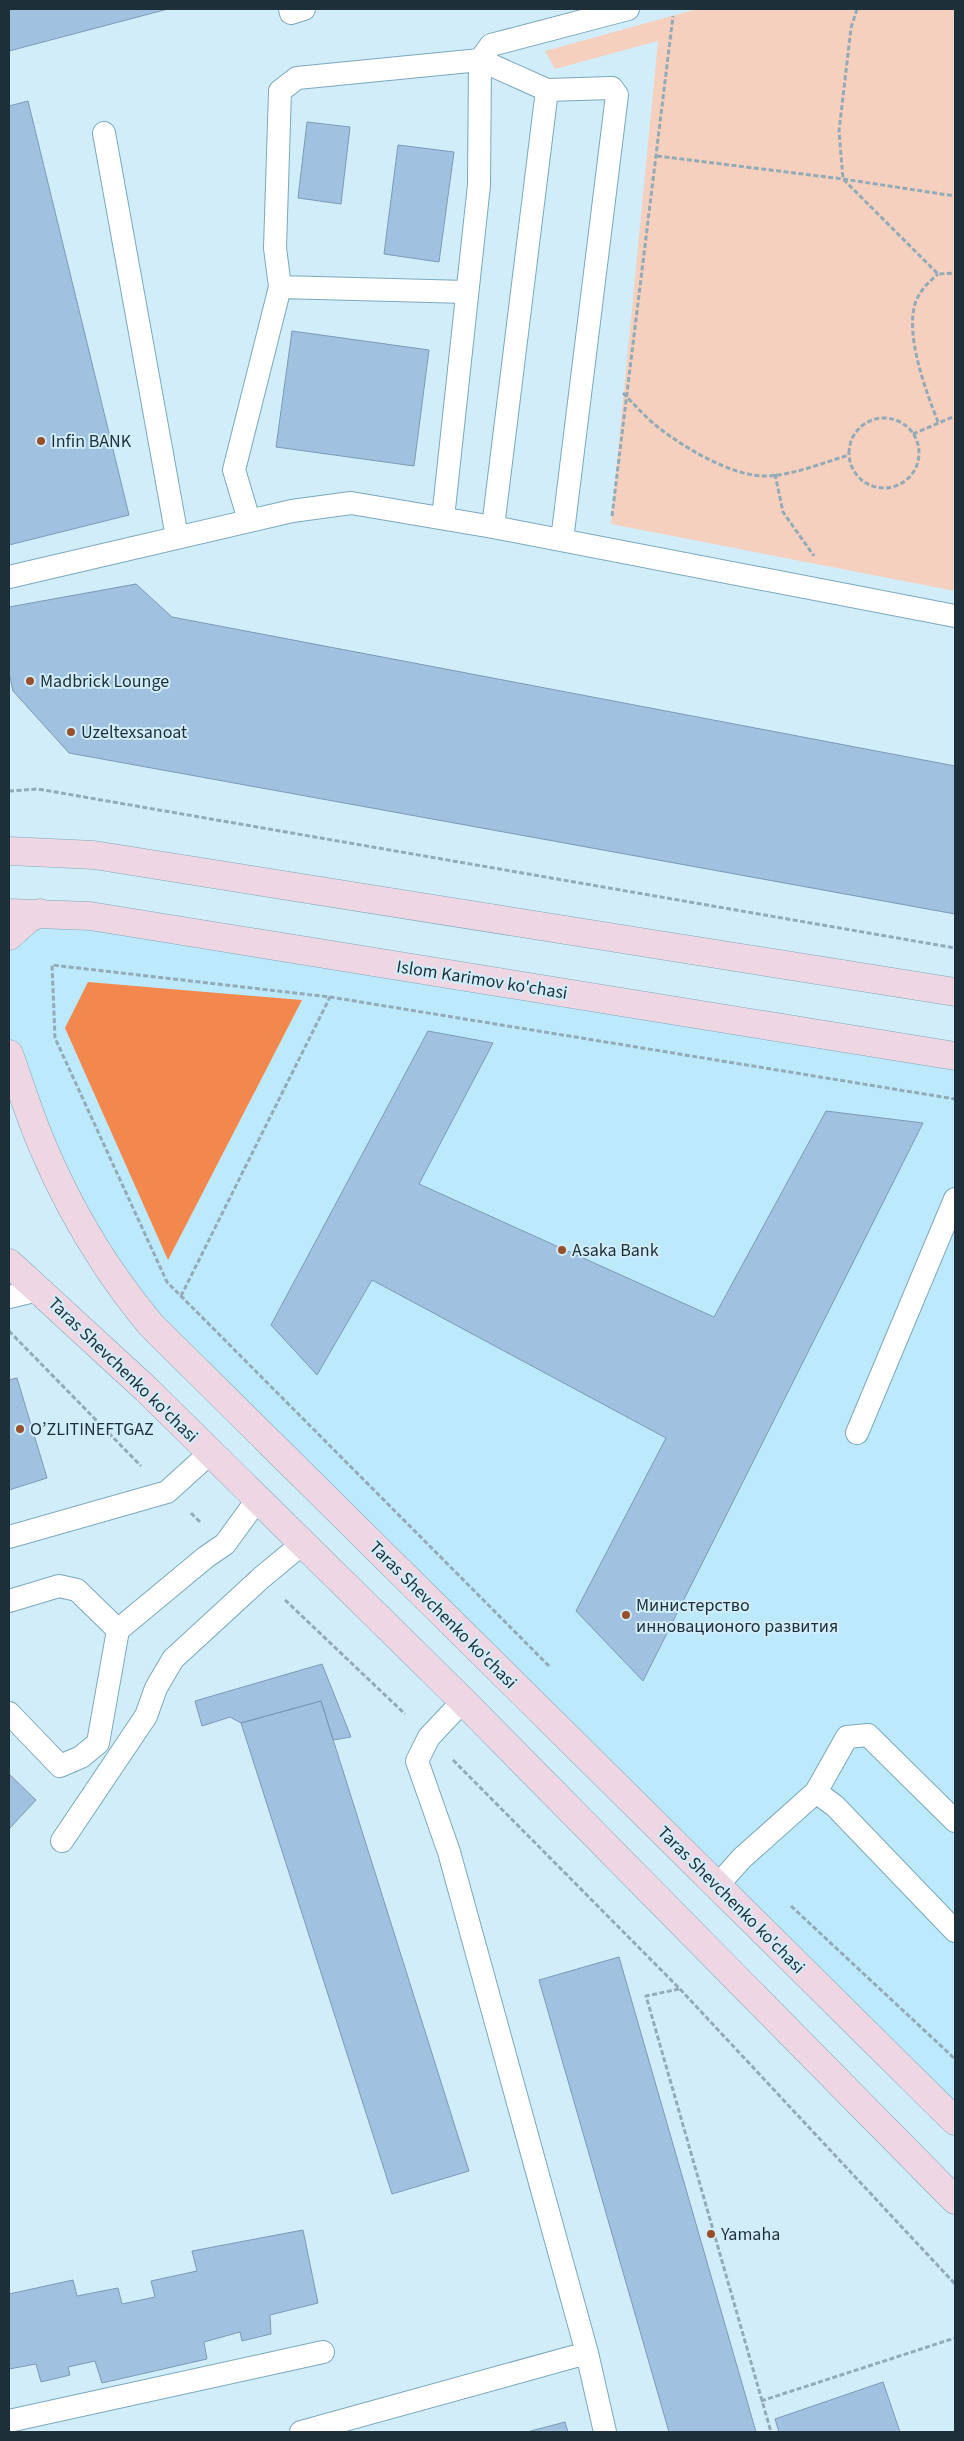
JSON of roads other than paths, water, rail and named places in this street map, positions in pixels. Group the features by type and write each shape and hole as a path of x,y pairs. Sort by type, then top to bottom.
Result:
{"main road":[{"path":"9,851 42,851 94,855 955,992"},
{"path":"9,863 42,851"},
{"name":"Islom Karimov ko'chasi","path":"9,912 40,912 100,917 955,1056"},
{"path":"9,936 28,919 40,912"},
{"name":"Taras Shevchenko ko'chasi","path":"9,1054 42,1146 80,1224 124,1292 151,1325 955,2121"},
{"path":"9,1118 27,1129 42,1146"},
{"name":"Taras Shevchenko ko'chasi","path":"9,1263 146,1389 463,1701 955,2200"}],"lane":[{"path":"290,9 291,13 304,9"},
{"path":"443,518 479,185 480,60 491,45 628,9"},
{"path":"249,520 234,470 280,287 275,248 280,91 297,78 480,60 547,90 612,88 617,95 562,540"},
{"path":"493,527 547,90"},
{"path":"104,133 177,537"},
{"path":"280,287 467,292"},
{"path":"9,577 249,520 292,511 351,503 493,527 955,616"},
{"path":"857,1433 955,1199"},
{"path":"9,1297 38,1290"},
{"path":"9,1537 167,1492 210,1453"},
{"path":"9,1713 60,1766 81,1757 98,1743 118,1630 206,1556 224,1544 257,1500"},
{"path":"62,1841 146,1716 156,1688 173,1659 261,1578 302,1544"},
{"path":"9,1601 59,1586 77,1590 118,1630"},
{"path":"463,1701 429,1736 417,1761 449,1852 587,2353 606,2432"},
{"path":"717,1886 742,1858 816,1792 847,1737 868,1735 955,1821"},
{"path":"816,1792 835,1806 955,1931"},
{"path":"9,2421 323,2352"},
{"path":"301,2432 587,2353"}],"place":[{"name":"Infin BANK","path":"41,441"},
{"name":"Madbrick Lounge","path":"30,681"},
{"name":"Uzeltexsanoat","path":"71,732"},
{"name":"Asaka Bank","path":"562,1250"},
{"name":"O’ZLITINEFTGAZ","path":"20,1429"},
{"name":"Министерство инновационого развития","path":"626,1615"},
{"name":"Yamaha","path":"711,2234"}]}
